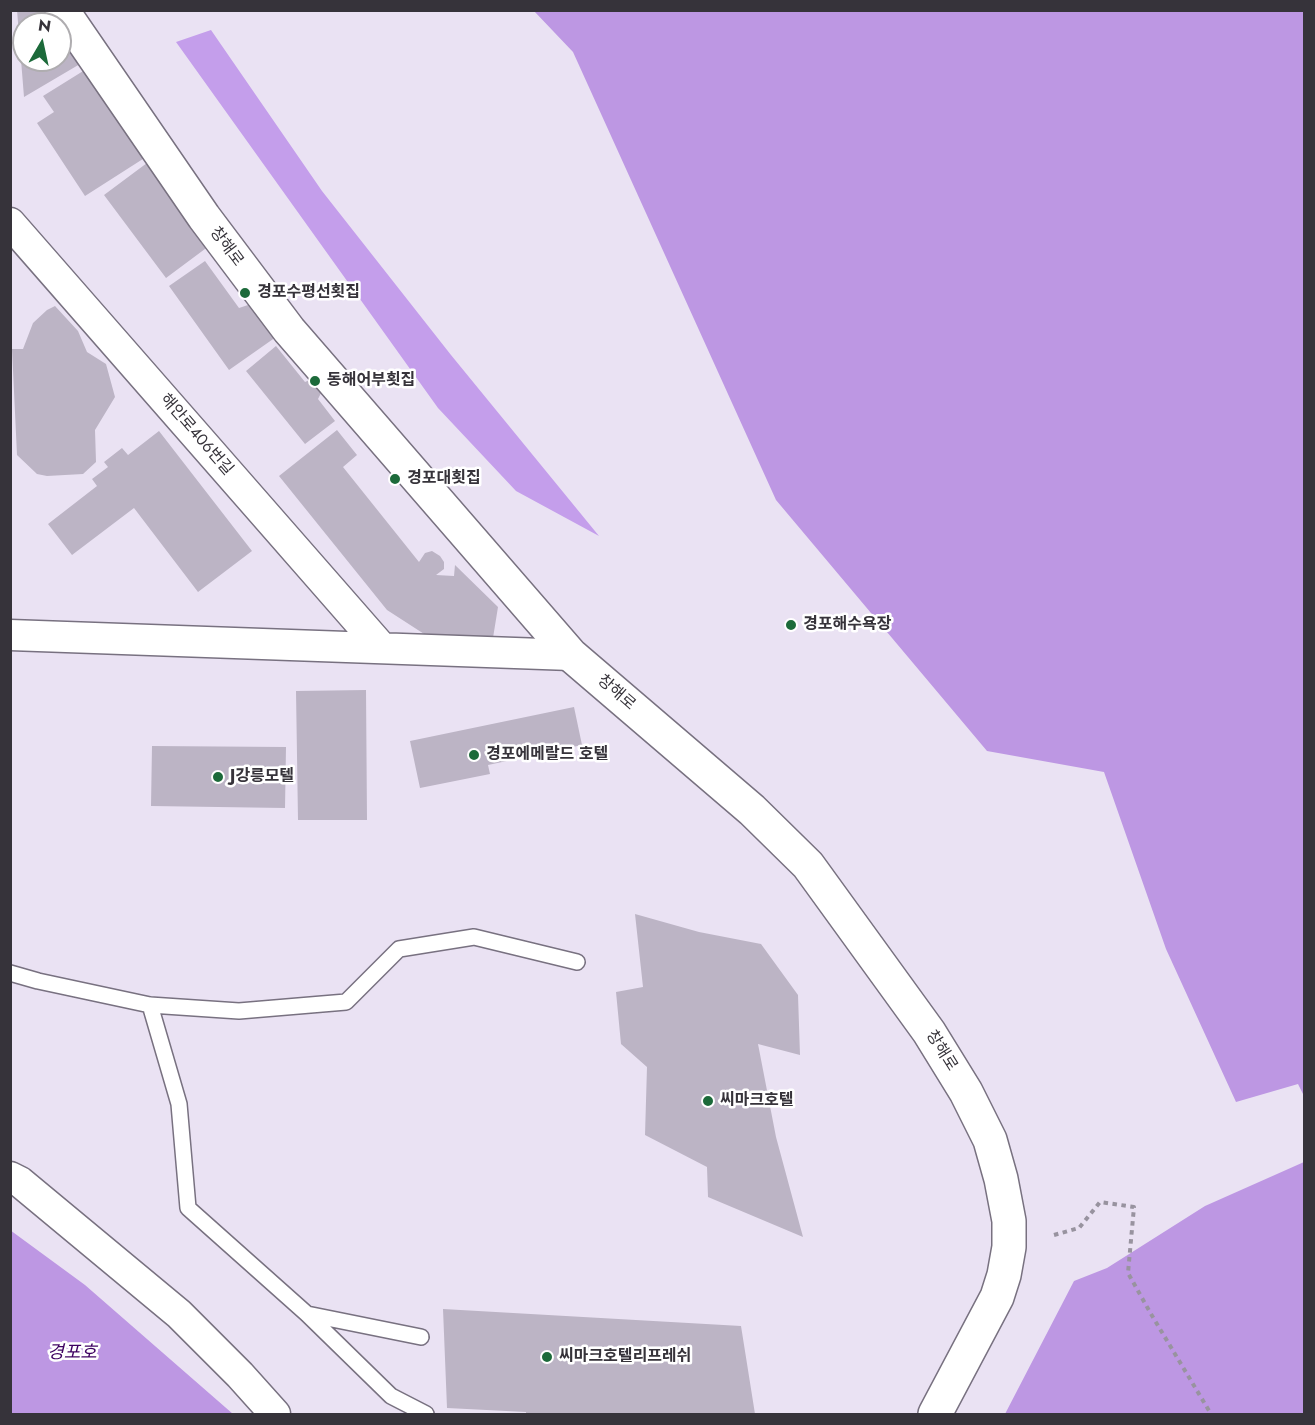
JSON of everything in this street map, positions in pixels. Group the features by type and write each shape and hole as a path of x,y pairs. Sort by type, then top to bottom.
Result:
{"street":[{"name":"창해로","path":"62,10 204,218 289,330 571,654 752,810 808,866 929,1032 966,1092 990,1140 1002,1179 1009,1221 1009,1247 997,1297 935,1414"},
{"name":"해안로406번길","path":"10,223 381,647"},
{"path":"10,635 571,654"},
{"path":"10,1177 20,1182 179,1314 275,1414"}],"lane":[{"path":"10,973 150,1005 239,1011 346,1002 399,949 474,937 577,962"},
{"path":"150,1005 179,1104 189,1208 307,1314 390,1396 426,1414"},
{"path":"307,1314 421,1337"}],"path":[{"path":"1054,1235 1079,1228 1100,1202 1134,1207 1128,1273 1211,1414"}],"shaded area":[{"path":"211,30 322,191 451,355 599,536 516,491 438,408 176,42"}],"water":[{"path":"534,11 1304,11 1304,1096 1298,1084 1236,1102 1166,949 1104,772 987,751 776,500 573,52"},
{"path":"1304,1162 1304,1414 1005,1414 1074,1281 1107,1268 1205,1206"},
{"name":"경포호","path":"10,1230 85,1285 233,1414 11,1414"}],"building":[{"path":"17,10 54,10 55,12 17,12"},
{"path":"72,53 80,64 72,69"},
{"path":"88,68 146,157 85,196 37,123 54,112 43,96"},
{"path":"22,72 66,72 24,97"},
{"path":"151,160 213,243 166,278 104,195"},
{"path":"205,261 239,308 251,304 276,337 229,370 169,286"},
{"path":"55,306 78,331 87,352 106,364 115,397 95,430 96,462 83,474 47,476 37,474 17,455 12,349 23,349 33,323"},
{"path":"276,346 305,382 312,379 320,388 321,393 318,399 335,421 305,444 246,371"},
{"path":"337,430 357,455 343,467 419,562 425,553 432,551 444,562 444,569 436,575 454,576 455,565 498,607 492,644 435,641 387,610 279,476"},
{"path":"159,431 252,551 198,592 134,508 72,555 48,524 97,486 92,479 108,467 104,462 122,448 128,455"},
{"path":"366,690 367,820 298,820 296,691"},
{"name":"경포에메랄드 호텔","path":"574,707 582,745 488,765 490,774 420,788 410,741"},
{"name":"J강릉모텔","path":"152,746 286,747 285,808 151,806"},
{"name":"씨마크호텔","path":"635,914 699,932 761,944 798,995 800,1055 758,1044 776,1137 803,1237 708,1197 707,1167 645,1135 647,1067 621,1044 616,992 643,987"},
{"path":"443,1309 741,1326 755,1414 526,1414 526,1412 447,1408"}],"place":[{"name":"경포수평선횟집","path":"245,293"},
{"name":"동해어부횟집","path":"315,381"},
{"name":"경포대횟집","path":"395,479"},
{"name":"경포해수욕장","path":"791,625"},
{"name":"경포에메랄드 호텔","path":"474,755"},
{"name":"J강릉모텔","path":"218,777"},
{"name":"씨마크호텔","path":"708,1101"},
{"name":"씨마크호텔리프레쉬","path":"547,1357"}]}
